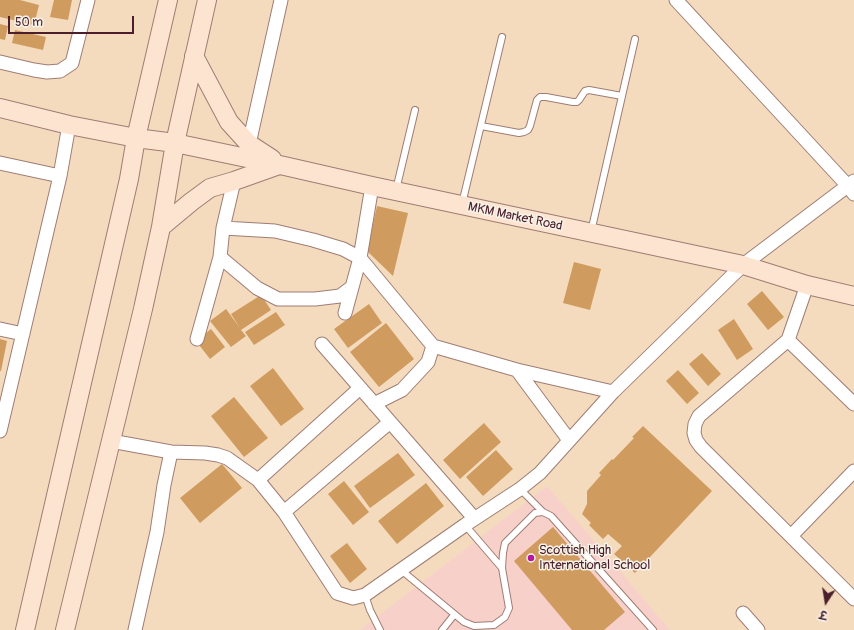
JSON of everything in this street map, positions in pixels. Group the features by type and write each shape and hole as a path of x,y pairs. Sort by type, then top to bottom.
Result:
{"main road":[{"path":"25,630 129,179 136,138 168,0"},
{"path":"65,630 144,309 176,143 207,0"},
{"path":"194,56 229,122 249,144 280,165"},
{"name":"MKM Market Road","path":"0,108 69,125 136,138 176,143 396,192 742,265 807,286 854,296"},
{"path":"161,227 210,188 280,165"}],"street":[{"path":"0,62 47,72 60,71 72,63 88,0"},
{"path":"249,144 281,0"},
{"path":"111,441 171,452 205,453 227,458 258,480 284,512 336,593 353,598 365,595 470,521 520,489 540,473 614,392 742,265 852,187 676,0"},
{"path":"0,431 60,176 69,125"},
{"path":"0,163 60,176"},
{"path":"197,339 220,256 223,228 234,181"},
{"path":"345,313 360,258 372,186"},
{"path":"223,228 274,232 313,240 343,249 360,258 433,346 517,370 614,392"},
{"path":"220,256 257,288 278,299 315,299 340,296 352,287"},
{"path":"807,286 788,340 699,416 695,424 694,433 696,440 701,447 854,598"},
{"path":"0,329 23,334"},
{"path":"788,340 854,404"},
{"path":"322,344 390,422 470,521"},
{"path":"374,404 402,390 428,362 433,346"},
{"path":"517,370 569,440"},
{"path":"258,480 360,388"},
{"path":"284,512 390,422"},
{"path":"135,630 157,532 164,485 171,452"},
{"path":"791,536 854,471"},
{"path":"743,613 758,630"}],"lane":[{"path":"462,205 502,37"},
{"path":"591,233 635,39"},
{"path":"481,126 519,133 524,132 528,130 530,126 537,100 540,97 577,102 585,91 589,90 622,96"},
{"path":"396,192 416,110"},
{"path":"520,489 543,512 551,516 653,630"},
{"path":"401,570 464,622 474,626 494,625 505,617 509,608 502,568 505,543 535,513 543,512"},
{"path":"470,521 502,568"},
{"path":"365,595 370,610 380,630"},
{"path":"443,630 454,615"}],"shaded area":[{"name":"Scottish High International School","path":"547,486 670,630 360,630"}],"building":[{"path":"0,0 20,0 39,5 34,25 0,17"},
{"path":"54,0 72,0 68,20 50,17"},
{"path":"0,24 8,26 5,40 0,39"},
{"path":"15,30 46,37 43,50 12,43"},
{"path":"377,206 408,213 393,276 367,251"},
{"path":"574,262 601,269 590,310 563,303"},
{"path":"762,291 784,317 768,330 747,304"},
{"path":"261,295 271,310 241,330 246,336 231,347 210,321 226,309 240,328 231,314"},
{"path":"369,304 382,323 348,348 334,329"},
{"path":"276,312 285,325 254,345 245,332"},
{"path":"734,319 753,349 737,360 718,330"},
{"path":"386,323 414,359 379,387 350,352"},
{"path":"211,329 225,347 210,359 196,341"},
{"path":"0,339 7,341 1,371 0,371"},
{"path":"702,353 721,374 708,386 689,364"},
{"path":"273,368 304,409 281,426 250,386"},
{"path":"678,370 699,393 687,404 666,381"},
{"path":"234,397 268,438 244,457 211,416"},
{"path":"484,423 501,442 460,479 443,460"},
{"path":"643,426 712,491 635,573 614,554 622,546 608,534 603,539 589,525 591,523 582,514 587,504 587,491 601,475 599,473 634,438 632,437"},
{"path":"496,450 513,469 483,496 466,477"},
{"path":"398,453 415,475 370,508 354,486"},
{"path":"222,464 242,488 200,523 180,498"},
{"path":"344,481 369,512 353,525 328,494"},
{"path":"426,483 444,506 397,544 378,521"},
{"path":"553,527 625,612 604,630 572,630 514,561"},
{"path":"347,543 367,569 350,583 330,556"}],"place":[{"name":"Scottish High International School","path":"531,558"}]}
